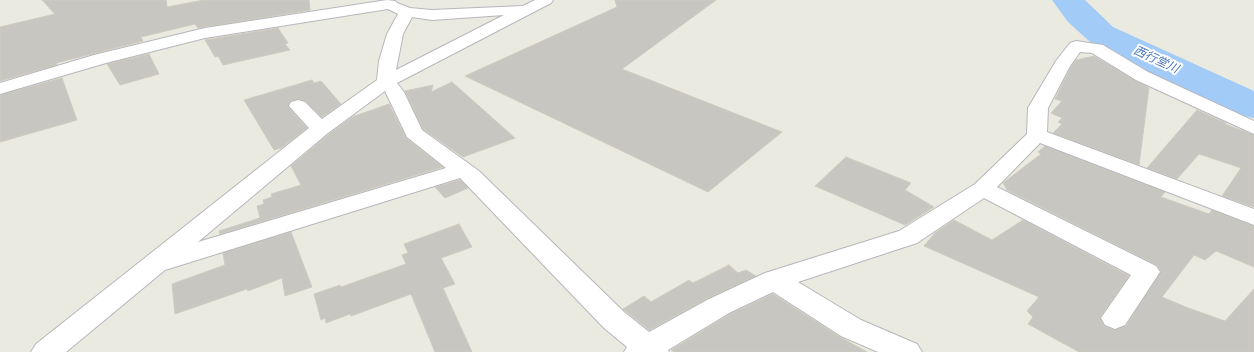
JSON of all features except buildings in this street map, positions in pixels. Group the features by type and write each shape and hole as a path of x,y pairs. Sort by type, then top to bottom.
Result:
{"street":[{"path":"46,352 322,128 386,82 546,0"},
{"path":"0,89 100,59 205,33 306,16 396,5 432,15 528,10"},
{"path":"396,5 395,34 388,61 386,82 395,92 414,134 462,170 509,212 614,320 647,351 719,306 774,280 908,236 983,189 1036,135 1038,108 1062,65 1076,46 1097,49 1142,76 1254,128"},
{"path":"298,106 322,128"},
{"path":"1036,135 1254,217"},
{"path":"156,263 462,170"},
{"path":"983,189 1147,272 1114,318"},
{"path":"774,280 851,328 907,352"}],"waterway":[{"name":"西行堂川","path":"1068,0 1080,15 1101,34 1155,61 1254,106"}]}
